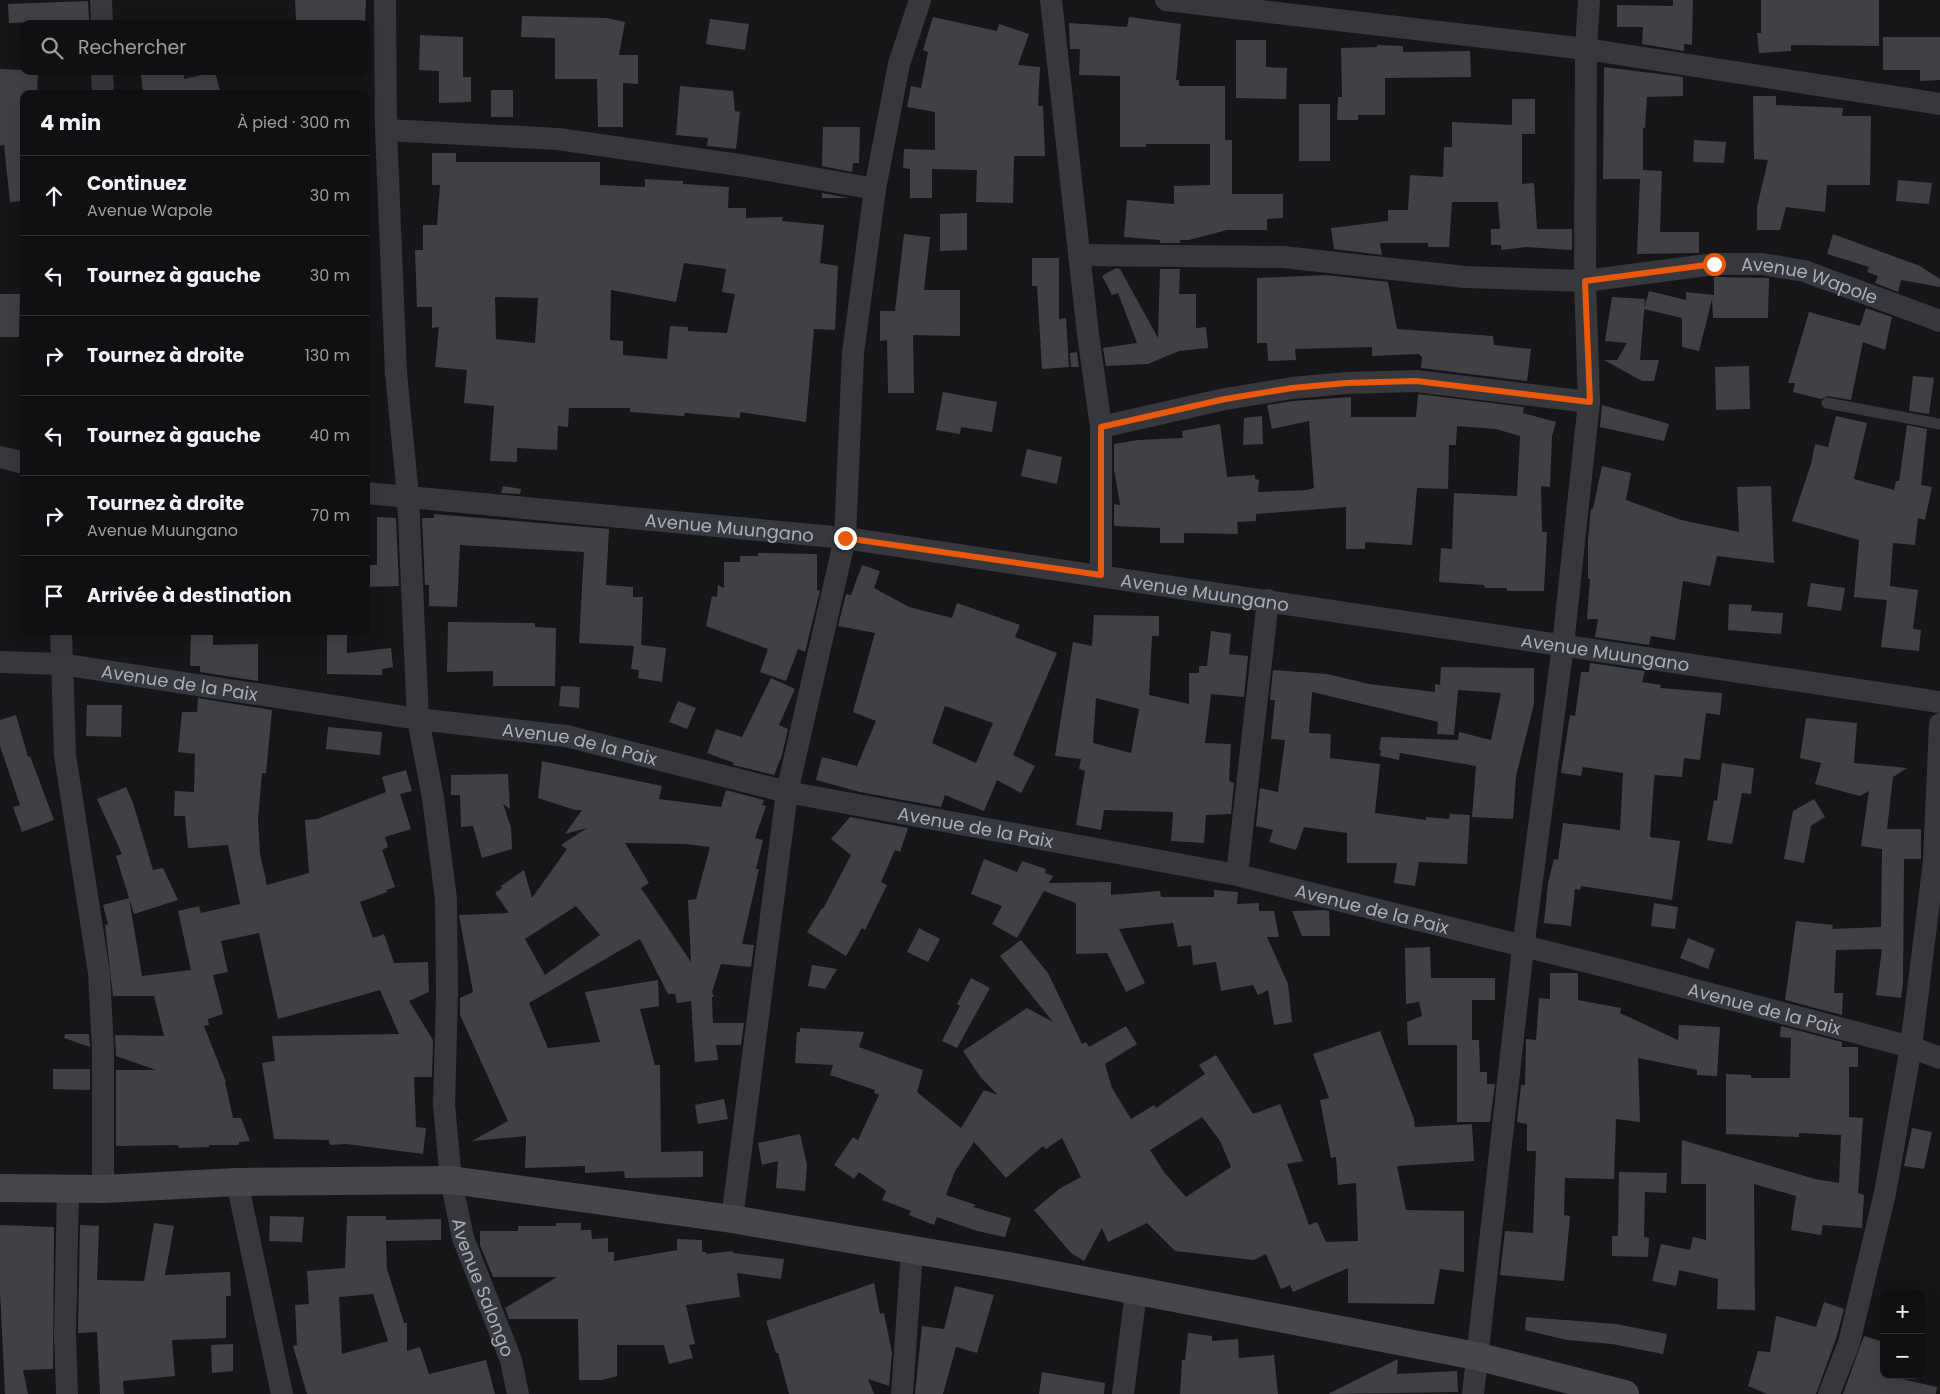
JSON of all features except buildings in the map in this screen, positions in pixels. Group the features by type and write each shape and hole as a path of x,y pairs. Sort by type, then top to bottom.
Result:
{"main road":[{"path":"0,1188 68,1190 237,1182 451,1180 732,1219 912,1250 1476,1356 1625,1394"}],"street":[{"path":"101,0 102,20"},
{"name":"Avenue Salongo","path":"385,0 386,130 396,373 408,496 418,719 433,798 446,899 447,995 444,1105 451,1180 463,1238 512,1360 518,1394"},
{"path":"732,1219 787,792 845,538 853,353 875,189 899,64 920,0"},
{"path":"1050,0 1101,427 1101,575"},
{"path":"1166,0 1586,49 1940,104"},
{"path":"1473,1394 1523,948 1563,645 1590,402 1585,281 1586,49 1589,0"},
{"path":"102,75 103,90"},
{"path":"386,130 558,139 746,166 875,189"},
{"name":"Avenue Wapole","path":"1079,255 1283,257 1465,277 1585,281 1714,264 1762,264 1804,271 1940,321"},
{"path":"1101,427 1225,399 1292,388 1346,383 1416,381 1590,402"},
{"path":"0,458 20,462"},
{"name":"Avenue Muungano","path":"370,493 845,538 1940,702"},
{"path":"1237,875 1268,600"},
{"path":"61,635 60,664 65,755 99,973 103,1050 103,1189"},
{"name":"Avenue de la Paix","path":"0,662 60,664 418,719 566,736 787,792 1237,875 1523,948 1616,969 1910,1047 1940,1058"},
{"path":"1829,1394 1849,1343 1885,1193 1910,1047 1934,862 1940,724"},
{"path":"237,1182 282,1394"},
{"path":"68,1190 65,1334 68,1394"},
{"path":"902,1394 912,1250"},
{"path":"1123,1394 1136,1292"}],"lane":[{"path":"1827,403 1940,424"}],"route":[{"path":"845,538 1101,575 1101,427 1225,399 1292,388 1346,383 1416,381 1590,402 1585,281 1714,264"}]}
